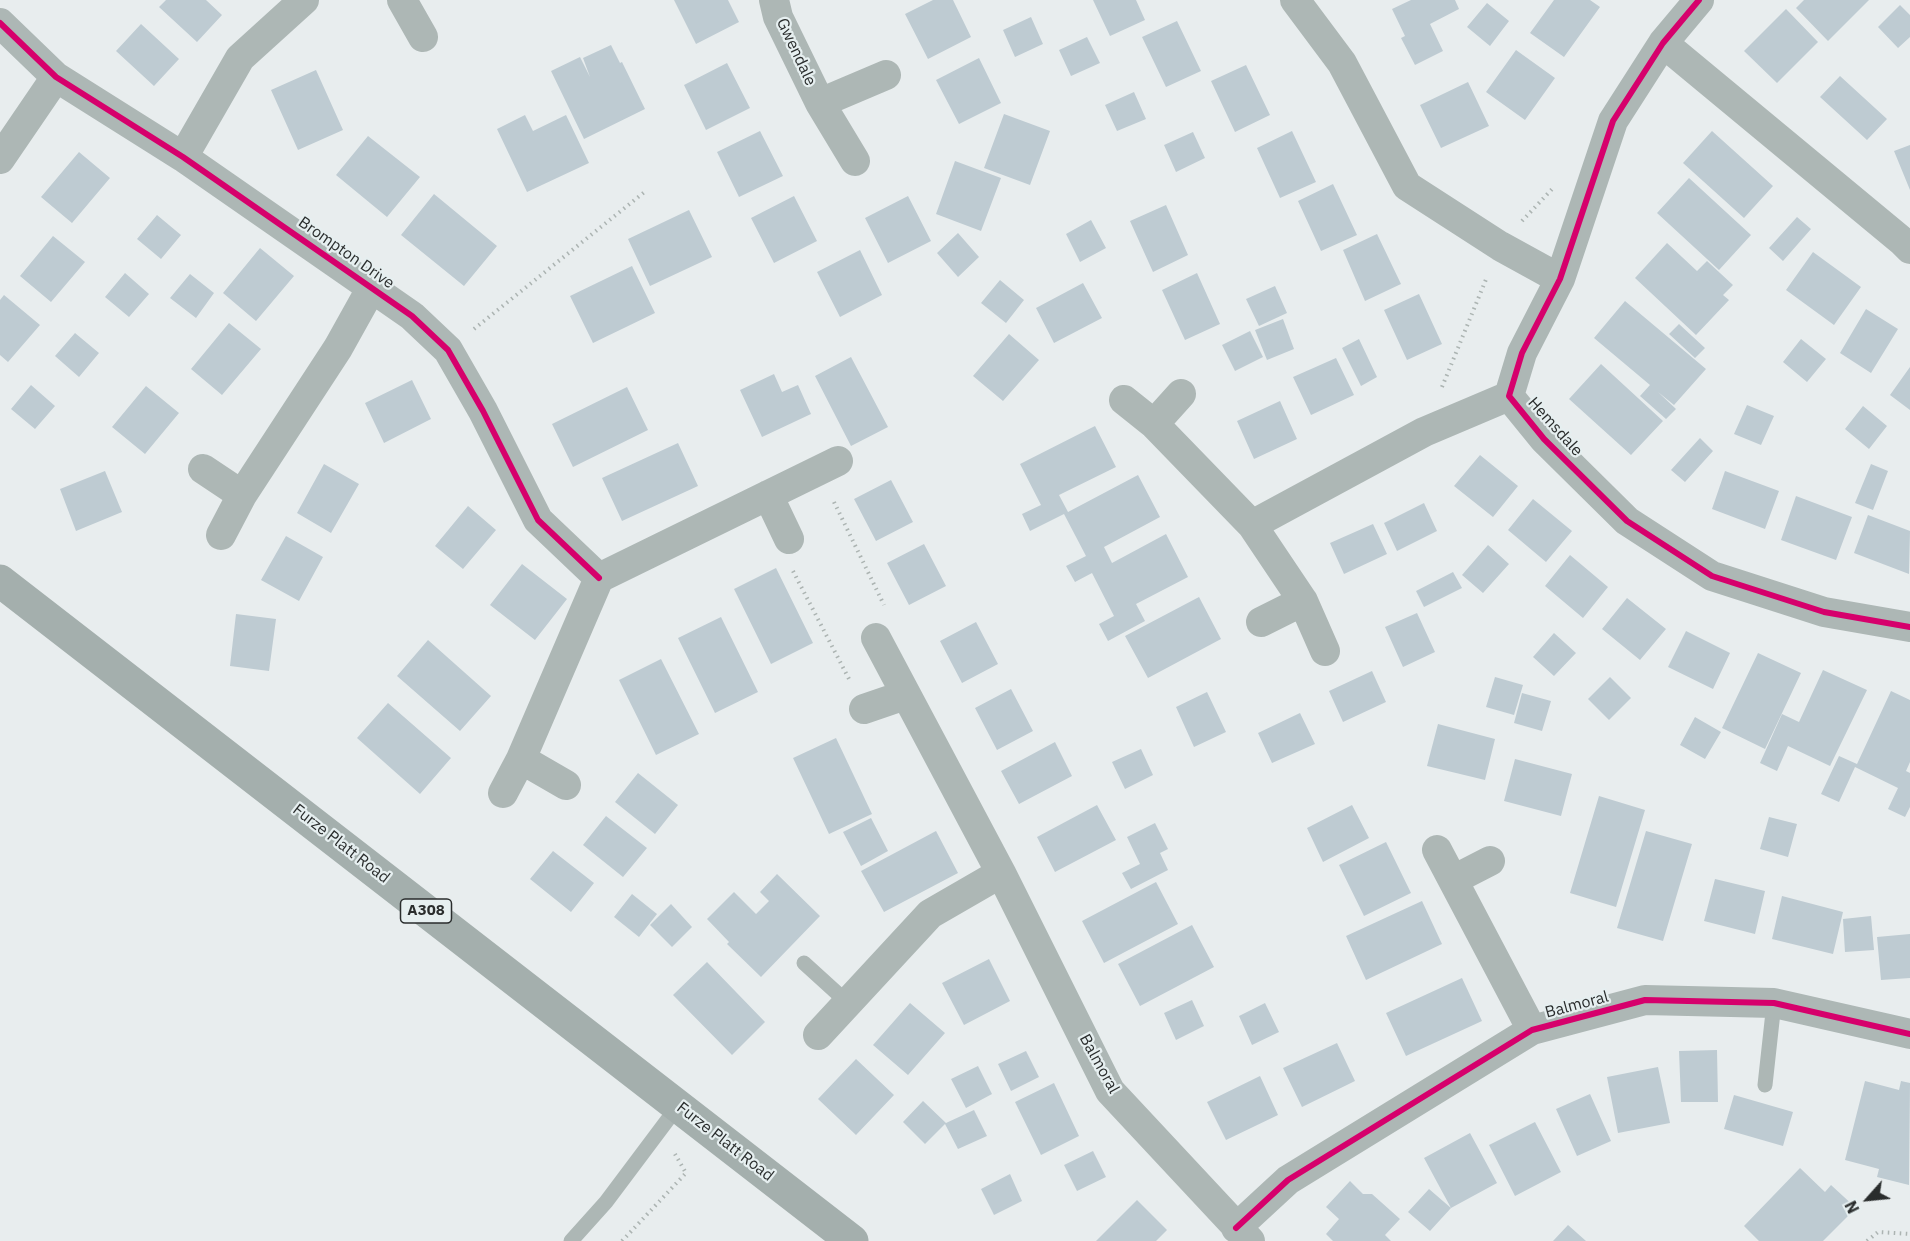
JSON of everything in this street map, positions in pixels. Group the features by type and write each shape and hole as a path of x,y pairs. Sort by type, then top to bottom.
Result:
{"main road":[{"name":"Furze Platt Road","path":"0,581 670,1118 852,1241"}],"street":[{"path":"183,157 240,58 304,0"},
{"path":"402,0 423,37"},
{"name":"Gwendale","path":"774,0 778,17 820,103 855,161"},
{"path":"1295,0 1342,63 1407,186 1500,246 1560,279"},
{"name":"Hemsdale","path":"1509,396 1522,353 1560,279 1613,121 1664,43 1699,0"},
{"name":"Brompton Drive","path":"0,23 56,77 183,157 412,316 448,350 483,411 538,520 599,578"},
{"path":"1664,43 1910,249"},
{"name":"Gwendale","path":"820,103 886,75"},
{"path":"0,159 56,77"},
{"name":"Brompton Drive","path":"221,535 242,495 338,348 372,287"},
{"path":"1154,424 1181,394"},
{"name":"Hemsdale","path":"1252,525 1424,432 1509,396"},
{"name":"Hemsdale","path":"1509,396 1544,439 1627,521 1712,576 1824,612 1910,627"},
{"path":"1124,400 1154,424 1252,525 1304,601 1325,651"},
{"path":"503,794 521,759 599,578 828,466"},
{"path":"203,469 242,495"},
{"path":"768,495 789,539"},
{"path":"1261,622 1304,601"},
{"name":"Balmoral","path":"876,638 1001,873 1110,1091 1243,1234 1288,1180 1532,1030 1645,1000 1774,1003 1910,1034"},
{"path":"864,709 905,695"},
{"path":"521,759 566,785"},
{"name":"Balmoral","path":"1437,850 1532,1030"},
{"path":"1453,880 1490,861"},
{"path":"818,1035 930,914 1001,873"}],"lane":[{"path":"804,963 848,1003"},
{"path":"1765,1085 1774,1003"},
{"path":"571,1241 606,1202 670,1118"}],"path":[{"path":"448,350 646,190"},
{"path":"1424,432 1500,246"},
{"path":"828,466 885,607 876,638"},
{"path":"789,539 785,555 864,709"},
{"path":"622,1241 686,1173 670,1118"},
{"path":"1867,1241 1878,1232 1910,1234"}],"building":[{"path":"166,0 206,0 222,15 197,42 159,7"},
{"path":"674,0 728,0 739,22 696,44"},
{"path":"933,0 953,0 971,37 928,59 905,14"},
{"path":"1093,0 1136,0 1145,20 1110,36"},
{"path":"1411,0 1455,0 1459,9 1430,24 1443,51 1415,65 1401,38 1405,36 1392,9"},
{"path":"1554,0 1590,0 1600,7 1564,57 1530,33"},
{"path":"1804,0 1869,0 1828,41 1796,8"},
{"path":"1487,3 1509,21 1490,46 1467,27"},
{"path":"1900,5 1910,15 1910,37 1898,48 1878,27"},
{"path":"1786,9 1818,42 1777,83 1744,51"},
{"path":"1031,17 1043,44 1015,57 1003,30"},
{"path":"1177,21 1201,71 1166,87 1142,37"},
{"path":"141,24 179,59 154,86 116,51"},
{"path":"1087,37 1100,63 1071,76 1059,50"},
{"path":"611,45 645,109 584,139 551,71 580,57 590,77 583,58"},
{"path":"1516,50 1555,78 1525,120 1486,92"},
{"path":"979,58 1001,103 959,124 936,80"},
{"path":"727,63 750,108 706,130 684,85"},
{"path":"1246,65 1270,115 1235,132 1211,81"},
{"path":"316,70 343,130 298,150 271,90"},
{"path":"1840,76 1887,119 1867,140 1820,97"},
{"path":"1468,82 1489,126 1441,148 1420,105"},
{"path":"1134,92 1146,119 1117,131 1105,105"},
{"path":"1004,114 1050,131 1030,185 984,168"},
{"path":"525,115 533,131 566,115 589,163 527,192 497,129"},
{"path":"760,131 783,176 739,197 717,152"},
{"path":"1292,131 1316,182 1280,198 1257,148"},
{"path":"1712,131 1773,186 1744,218 1683,163"},
{"path":"1193,132 1205,158 1176,172 1164,145"},
{"path":"368,136 420,177 387,217 336,175"},
{"path":"1910,145 1910,190 1894,151"},
{"path":"79,152 110,178 72,223 41,197"},
{"path":"955,161 1001,178 981,231 936,214"},
{"path":"1689,178 1751,235 1719,270 1657,213"},
{"path":"1333,184 1357,235 1321,251 1298,201"},
{"path":"434,194 497,246 464,286 401,235"},
{"path":"794,196 817,241 774,263 751,218"},
{"path":"908,196 931,241 888,263 865,218"},
{"path":"1166,205 1188,255 1153,272 1130,221"},
{"path":"689,210 712,257 650,286 628,239"},
{"path":"157,215 181,235 161,259 137,239"},
{"path":"1797,217 1811,229 1783,261 1769,248"},
{"path":"1091,220 1106,248 1080,262 1066,234"},
{"path":"958,233 979,257 958,277 937,253"},
{"path":"1377,234 1401,284 1365,301 1343,250"},
{"path":"53,236 85,262 51,302 20,276"},
{"path":"1667,243 1697,271 1707,261 1733,285 1723,295 1729,300 1696,335 1635,278"},
{"path":"260,248 294,276 256,321 223,293"},
{"path":"860,250 882,295 840,317 817,272"},
{"path":"1813,252 1861,287 1834,325 1786,290"},
{"path":"632,266 655,313 593,343 570,296"},
{"path":"125,273 149,294 129,317 105,297"},
{"path":"1197,273 1220,324 1185,340 1162,290"},
{"path":"190,274 214,293 196,318 170,298"},
{"path":"1000,280 1024,300 1006,323 981,303"},
{"path":"1083,283 1102,318 1054,343 1036,308"},
{"path":"1275,286 1287,313 1259,326 1246,299"},
{"path":"1419,294 1442,344 1407,360 1384,310"},
{"path":"4,295 40,325 8,362 0,355 0,300"},
{"path":"1625,301 1706,369 1674,405 1658,392 1676,409 1666,419 1640,396 1650,385 1594,338"},
{"path":"1866,309 1898,329 1871,373 1840,353"},
{"path":"1283,319 1294,349 1267,360 1255,330"},
{"path":"229,323 261,349 222,395 191,369"},
{"path":"1679,324 1705,348 1695,358 1669,334"},
{"path":"1250,331 1263,357 1235,371 1222,345"},
{"path":"75,333 99,353 79,377 55,356"},
{"path":"1009,334 1039,360 1003,401 973,376"},
{"path":"1359,339 1377,377 1361,386 1342,348"},
{"path":"1801,339 1826,359 1807,382 1783,362"},
{"path":"851,357 888,427 851,446 815,376"},
{"path":"1336,358 1354,395 1311,415 1293,377"},
{"path":"1601,364 1663,421 1631,455 1569,399"},
{"path":"1910,367 1910,410 1890,395"},
{"path":"774,374 782,392 798,385 811,414 762,437 740,390"},
{"path":"412,380 431,419 384,443 365,403"},
{"path":"31,385 55,406 35,429 11,409"},
{"path":"146,386 179,413 145,454 112,427"},
{"path":"627,387 648,430 573,467 552,424"},
{"path":"1280,401 1297,439 1254,459 1237,421"},
{"path":"1747,405 1774,416 1761,445 1734,434"},
{"path":"1863,406 1887,426 1869,449 1845,429"},
{"path":"1095,426 1116,467 1059,495 1068,512 1138,475 1160,517 1104,547 1112,563 1166,534 1188,577 1136,604 1145,621 1108,641 1099,624 1114,616 1092,573 1075,582 1066,566 1086,556 1064,514 1030,531 1022,514 1041,505 1020,464"},
{"path":"1700,438 1713,451 1685,482 1671,470"},
{"path":"678,443 698,486 622,521 602,478"},
{"path":"1480,455 1518,486 1493,517 1454,486"},
{"path":"324,464 359,484 331,533 297,513"},
{"path":"1871,464 1888,471 1873,510 1855,503"},
{"path":"105,471 122,512 76,531 60,489"},
{"path":"1725,471 1779,491 1765,529 1712,509"},
{"path":"891,480 913,522 876,541 854,499"},
{"path":"1796,496 1852,517 1836,560 1781,540"},
{"path":"1533,499 1572,531 1546,562 1508,530"},
{"path":"1424,503 1437,531 1397,551 1384,523"},
{"path":"468,506 496,530 463,569 435,546"},
{"path":"1868,515 1910,531 1909,574 1854,553"},
{"path":"1373,524 1387,554 1344,574 1330,543"},
{"path":"286,536 323,557 299,601 261,580"},
{"path":"924,544 946,586 909,605 887,563"},
{"path":"1488,545 1509,564 1483,593 1462,575"},
{"path":"1570,555 1608,587 1583,618 1545,586"},
{"path":"522,564 567,599 535,640 490,605"},
{"path":"776,568 813,643 771,664 734,589"},
{"path":"1453,572 1462,588 1424,607 1416,591"},
{"path":"1199,597 1221,639 1148,678 1125,636"},
{"path":"1627,598 1666,629 1640,660 1602,629"},
{"path":"1417,613 1435,652 1403,667 1385,627"},
{"path":"236,614 276,619 269,671 230,666"},
{"path":"721,617 758,692 715,713 678,638"},
{"path":"976,622 998,664 962,683 940,641"},
{"path":"1686,631 1730,653 1713,689 1668,667"},
{"path":"1554,633 1576,653 1554,676 1533,657"},
{"path":"428,640 491,696 460,731 397,676"},
{"path":"1758,653 1801,673 1765,749 1722,728"},
{"path":"661,659 699,734 656,755 619,680"},
{"path":"1823,670 1867,690 1830,766 1788,746 1777,771 1760,763 1782,714 1799,722"},
{"path":"1372,671 1386,702 1343,722 1329,691"},
{"path":"1495,677 1523,685 1514,715 1486,707"},
{"path":"1610,677 1631,698 1609,720 1588,699"},
{"path":"1011,689 1033,731 997,750 975,708"},
{"path":"1891,691 1910,700 1910,762 1906,771 1910,773 1910,807 1905,817 1888,809 1898,788 1855,767 1839,802 1821,794 1839,756 1857,764"},
{"path":"1207,692 1226,732 1194,747 1176,707"},
{"path":"1522,693 1551,701 1542,731 1514,723"},
{"path":"388,703 451,758 420,794 357,738"},
{"path":"1300,713 1315,744 1272,763 1258,733"},
{"path":"1695,717 1721,732 1705,759 1680,745"},
{"path":"1438,724 1495,739 1485,780 1427,766"},
{"path":"836,738 872,814 829,834 793,758"},
{"path":"1055,742 1072,776 1019,804 1001,771"},
{"path":"1141,749 1153,775 1125,789 1112,762"},
{"path":"1515,759 1572,774 1561,816 1504,801"},
{"path":"638,773 678,805 655,834 615,802"},
{"path":"1599,796 1645,810 1616,907 1570,893"},
{"path":"1097,805 1116,840 1055,872 1037,837"},
{"path":"1352,805 1369,838 1323,862 1307,828"},
{"path":"606,816 647,848 623,877 583,845"},
{"path":"1769,817 1797,824 1788,857 1760,849"},
{"path":"871,818 888,851 861,866 843,832"},
{"path":"1155,823 1168,849 1160,853 1168,870 1131,889 1122,873 1140,864 1127,837"},
{"path":"936,831 958,873 884,912 861,871"},
{"path":"1646,831 1692,844 1663,941 1617,928"},
{"path":"1386,842 1411,893 1364,916 1339,865"},
{"path":"553,851 594,883 571,912 530,879"},
{"path":"777,874 820,916 761,977 727,944 729,942 707,919 734,892 756,914 769,901 760,892"},
{"path":"1715,879 1765,891 1755,934 1704,921"},
{"path":"1156,882 1178,924 1104,963 1082,921"},
{"path":"632,894 657,914 639,937 614,917"},
{"path":"1782,896 1843,912 1833,954 1772,939"},
{"path":"1422,901 1442,944 1366,980 1346,936"},
{"path":"671,904 692,927 672,947 650,925"},
{"path":"1871,916 1874,950 1845,952 1843,919"},
{"path":"1192,925 1214,967 1140,1006 1118,964"},
{"path":"1910,934 1910,978 1881,980 1877,937"},
{"path":"989,959 1010,1001 964,1025 942,983"},
{"path":"707,962 765,1022 732,1055 673,995"},
{"path":"1462,978 1482,1021 1406,1056 1386,1013"},
{"path":"1192,1000 1204,1026 1176,1040 1164,1013"},
{"path":"910,1003 945,1033 908,1075 873,1045"},
{"path":"1265,1003 1279,1032 1252,1045 1239,1016"},
{"path":"1337,1043 1355,1081 1302,1107 1283,1068"},
{"path":"1717,1050 1718,1102 1681,1102 1679,1051"},
{"path":"1026,1051 1039,1077 1011,1091 998,1064"},
{"path":"856,1059 894,1095 856,1135 818,1099"},
{"path":"978,1066 992,1094 966,1108 951,1079"},
{"path":"1658,1067 1670,1123 1618,1133 1607,1077"},
{"path":"1260,1076 1278,1115 1226,1140 1207,1102"},
{"path":"1865,1081 1899,1090 1901,1081 1910,1083 1909,1185 1877,1177 1879,1169 1845,1160"},
{"path":"1054,1083 1079,1136 1041,1155 1015,1102"},
{"path":"1590,1094 1611,1141 1577,1156 1556,1109"},
{"path":"1734,1095 1793,1112 1783,1146 1724,1129"},
{"path":"923,1101 946,1123 974,1110 987,1136 958,1149 945,1124 925,1144 903,1122"},
{"path":"1535,1122 1561,1172 1515,1196 1489,1145"},
{"path":"1470,1133 1497,1183 1451,1208 1424,1158"},
{"path":"1093,1151 1106,1177 1077,1191 1064,1165"},
{"path":"1800,1168 1825,1192 1831,1185 1856,1208 1823,1241 1759,1241 1744,1226"},
{"path":"1010,1174 1022,1201 994,1215 981,1189"},
{"path":"1350,1181 1363,1194 1372,1194 1400,1219 1385,1235 1391,1241 1333,1241 1326,1234 1339,1219 1326,1207"},
{"path":"1429,1189 1451,1208 1430,1231 1408,1212"},
{"path":"1137,1200 1167,1230 1156,1241 1096,1241"},
{"path":"1568,1225 1586,1241 1553,1241"}],"cycle path":[{"path":"1699,0 1663,43 1613,121 1560,279 1522,353 1509,396 1544,439 1627,521 1712,576 1824,612 1910,627"},
{"path":"0,23 56,77 183,157 412,316 448,350 483,411 538,520 599,578"},
{"path":"1236,1228 1288,1180 1532,1030 1645,1000 1774,1003 1910,1034"}]}
